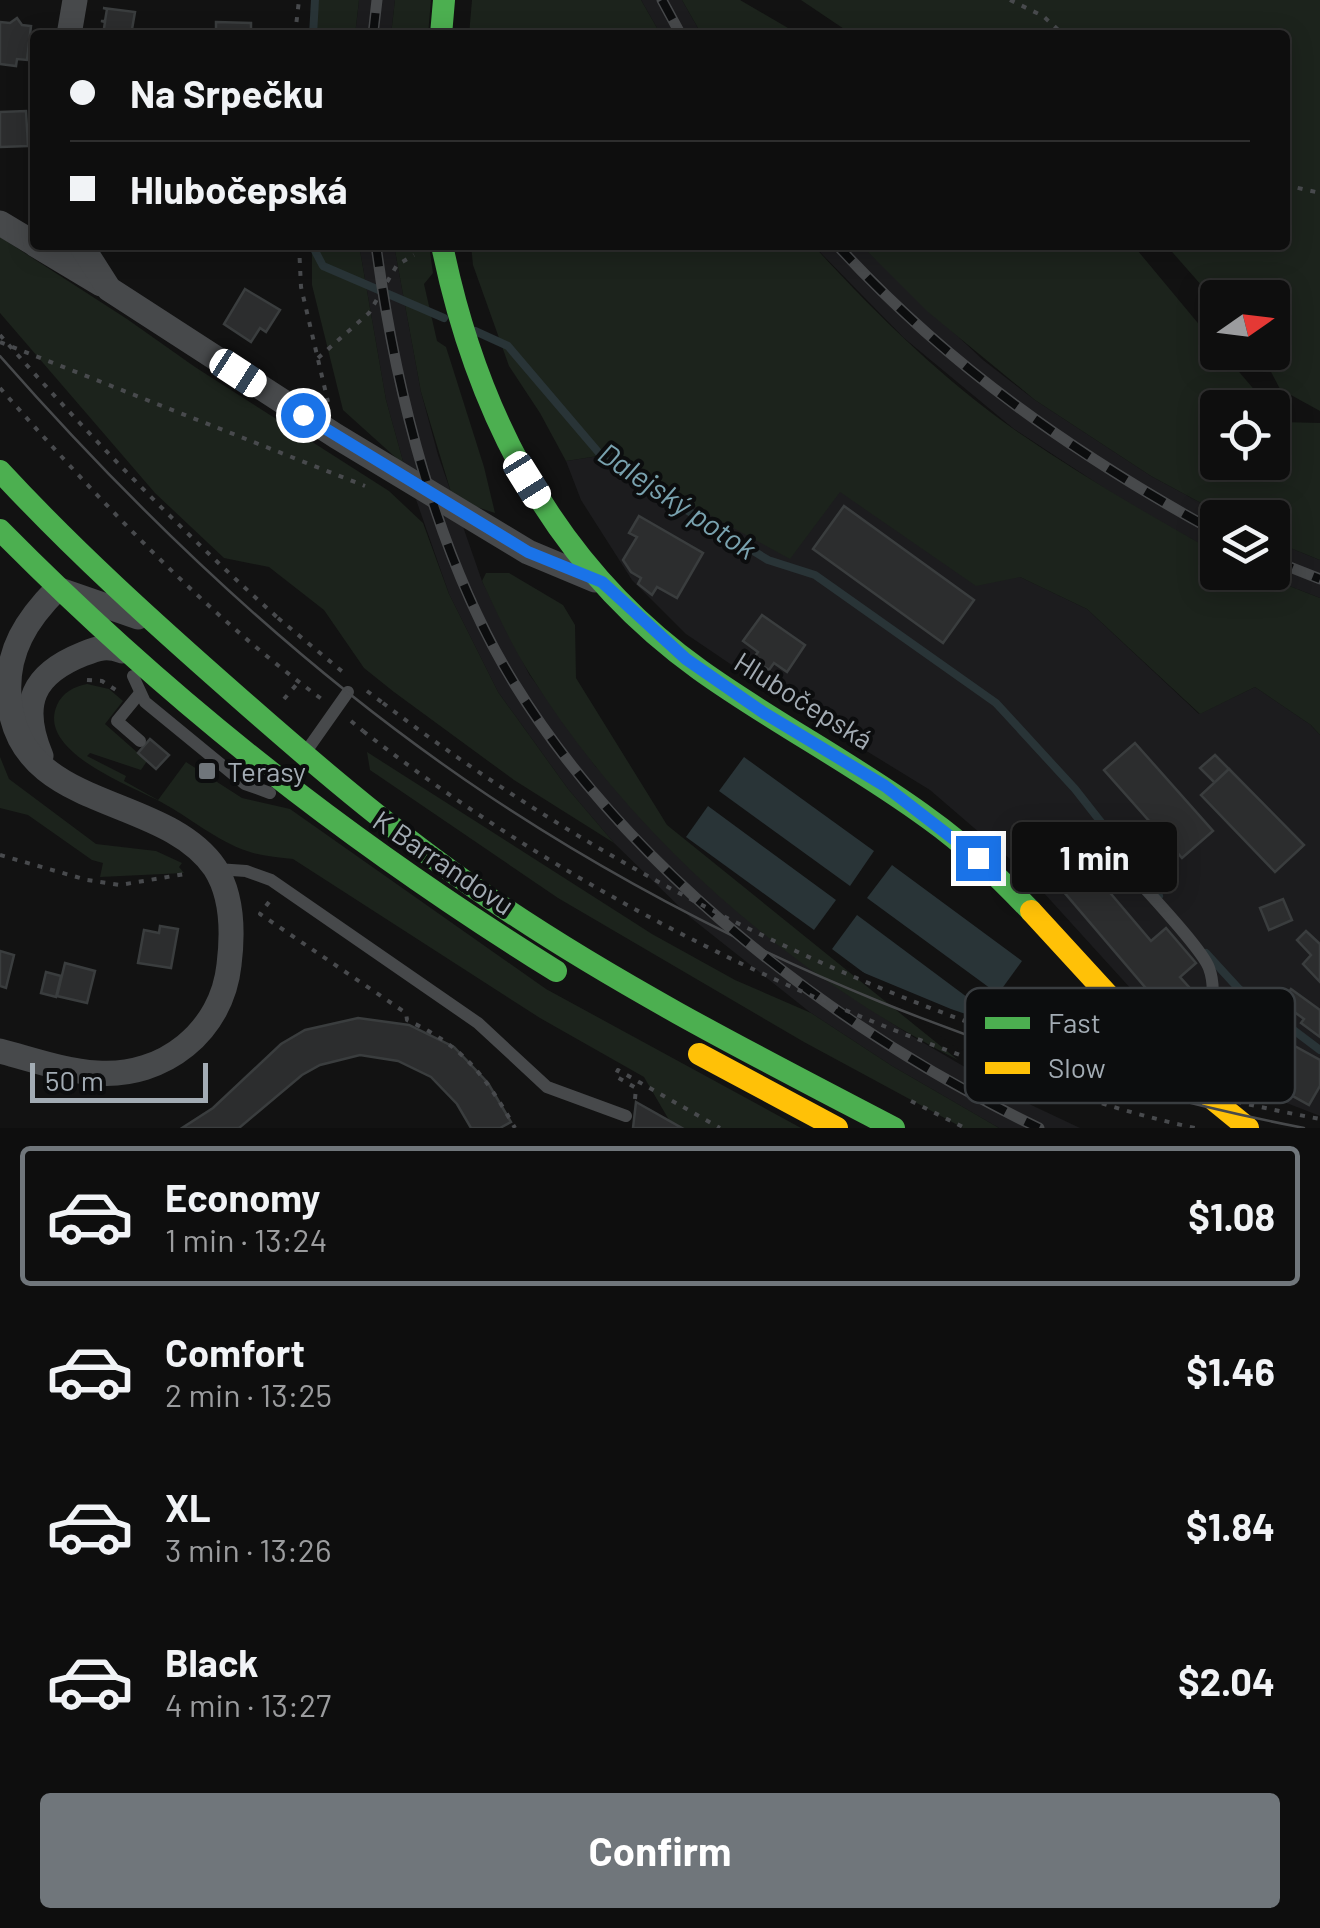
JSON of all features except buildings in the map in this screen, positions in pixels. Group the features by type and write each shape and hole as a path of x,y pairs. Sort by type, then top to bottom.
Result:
{"main road":[{"path":"441,30 444,0"},
{"name":"Hlubočepská","path":"443,250 469,356 490,414 556,526 602,582 686,659 764,713 885,786 978,858 1103,988"},
{"name":"K Barrandovu","path":"0,471 151,621 304,755 437,860 587,961 894,1128"},
{"name":"K Barrandovu","path":"0,530 57,589 210,728 311,807 494,933 573,981"},
{"path":"674,1041 837,1128"},
{"name":"Hlubočepská","path":"1217,1103 1248,1128"}],"street":[{"path":"70,30 75,0"},
{"path":"0,223 30,241"},
{"path":"44,250 336,436 528,552 602,582"},
{"path":"84,250 109,290"},
{"path":"0,544 28,559"},
{"path":"0,1050 97,1074 147,1067 187,1047 206,1026 224,995 228,974 231,914 204,871 195,847 60,779 40,766 21,739 10,711 8,679 14,648 26,624 57,589"},
{"name":"K Barrandovu","path":"57,589 151,621"},
{"path":"60,779 44,762 35,739 32,716 39,684 60,664 98,648 122,650"}],"lane":[{"path":"122,650 146,702 245,784 311,807"},
{"path":"304,755 354,689"},
{"path":"140,693 117,721 140,741"},
{"path":"1124,865 1208,964 1214,988"},
{"path":"204,871 246,871 270,880 478,1023 546,1087 626,1116"}],"path":[{"path":"296,30 299,0"},
{"path":"1010,0 1043,16 1058,30"},
{"path":"1290,186 1320,193"},
{"path":"299,250 301,287 336,436"},
{"path":"318,358 369,313 397,265"},
{"path":"0,335 188,538 348,676"},
{"path":"0,342 365,486"},
{"path":"0,388 54,450 167,564 299,682 284,699"},
{"path":"354,689 383,703 499,787 621,860 711,908 868,982 965,1019"},
{"path":"364,731 424,778 630,908 759,974 965,1056"},
{"path":"0,855 120,886 204,871"},
{"path":"261,894 270,899 260,914 406,1013 407,1020 439,1035 467,1057 490,1084 515,1128"},
{"path":"635,1103 636,1088 615,1076 618,1070 720,1128"},
{"path":"901,1096 965,1128"},
{"path":"1111,1103 1195,1128"},
{"path":"1257,1103 1320,1118"}],"shaded area":[{"path":"319,0 359,0 356,30 315,30"},
{"path":"359,0 395,0 392,30 356,30"},
{"path":"395,0 431,0 428,30 392,30"},
{"path":"472,0 641,0 658,30 469,30"},
{"path":"641,0 682,0 699,30 658,30"},
{"path":"682,0 740,0 791,30 699,30"},
{"path":"801,0 1320,0 1320,411 1290,394 1290,390 1280,389 1270,370 1290,370 1290,280 1200,280 1200,284 1170,250 1290,250 1290,30 846,30"},
{"path":"0,237 389,491 423,523 449,594 498,692 568,789 614,843 514,780 394,692 364,668 324,610 269,567 224,558 155,493 0,313"},
{"path":"312,250 360,250 386,400 404,465 343,410 312,285"},
{"path":"360,250 395,250 421,392 438,455 482,581 529,674 596,767 832,984 965,1067 965,1103 1027,1103 1080,1128 999,1128 892,1066 811,1013 691,918 614,843 568,789 498,692 449,594 386,400"},
{"path":"395,250 430,250 433,273 424,284 437,341 446,347 495,513 453,499 421,392"},
{"path":"472,250 818,250 884,319 961,389 1064,463 1200,543 1200,590 1290,590 1290,586 1320,598 1320,735 1255,687 1200,714 1087,609 1020,577 976,586 840,492 790,559 702,511 611,454 566,461 509,366 473,265"},
{"path":"818,250 866,250 983,360 1035,400 1151,476 1200,502 1200,544 1133,507 1014,429 904,338"},
{"path":"866,250 1137,250 1200,326 1200,370 1237,370 1255,390 1200,390 1200,480 1290,480 1290,422 1320,423 1320,560 1290,548 1290,500 1200,502 1151,476 1035,400 928,312"},
{"path":"611,454 840,491 1087,609 1199,714 1255,687 1311,725 1320,735 1320,1116 1286,1103 1295,1103 1295,988 1130,988 1023,870 930,790 785,701 686,634 632,580 581,500 566,461"},
{"path":"1290,548 1320,560 1320,598 1290,586"},
{"path":"486,573 509,573 563,605 575,625 576,678 667,825 958,1060 834,986 775,943 666,846 617,792 531,676 482,581"},
{"path":"87,684 109,689 123,701 105,724 147,761 141,770 90,753 87,756 126,776 124,781 158,800 186,762 242,798 290,809 546,989 801,1128 684,1128 669,1120 644,1077 540,1018 293,859 236,847 90,765 60,738 54,722 62,697"},
{"path":"367,752 652,934 735,980 811,1013 999,1128 963,1128 804,1042 558,898 370,770"},
{"path":"0,757 9,779 96,844 156,851 182,863 179,867 184,873 100,877 103,863 92,860 28,815 0,808"},
{"path":"744,757 874,851 850,886 719,791"},
{"path":"708,806 836,900 814,930 686,837"},
{"path":"892,865 1022,961 1002,988 990,988 867,898"},
{"path":"857,915 965,996 965,1042 962,1046 832,949"}],"pier":[{"path":"845,965 965,1014 965,1049 960,1051"}],"waterway":[{"name":"Dalejský potok","path":"313,30 315,0"},
{"name":"Dalejský potok","path":"315,250 323,266 444,318"},
{"path":"475,331 508,346 605,460 768,560 815,575 996,703 1075,789 1159,896"},
{"path":"1206,953 1238,988"},
{"path":"1295,1031 1320,1050"}],"tram line":[{"path":"0,356 170,536 292,647 421,749 582,854 679,908 880,1002 965,1034"},
{"path":"1192,1103 1304,1128"}],"railway":[{"path":"374,30 377,0"},
{"path":"662,0 678,30"},
{"path":"377,250 408,414 442,527 487,634 514,683 562,752 617,819 745,941 889,1045 965,1090"},
{"path":"842,250 923,330 1015,405 1113,472 1200,523"},
{"path":"1290,567 1320,579"},
{"path":"991,1103 1039,1128"}],"traffic: fast":[{"path":"441,30 444,0"},
{"path":"443,250 457,308 501,427 530,483 603,584 649,629 700,670 943,829 1031,911"},
{"path":"0,471 176,642 334,779 434,859 599,968 894,1128"},
{"path":"0,530 130,654 264,767 406,872 556,971"}],"traffic: slow":[{"path":"1031,911 1102,988"},
{"path":"699,1054 837,1128"},
{"path":"1217,1103 1248,1128"}],"place":[{"name":"Terasy","path":"207,771"}],"route":[{"path":"303,415 528,552 602,582 686,659 764,713 885,786 978,858"}]}
